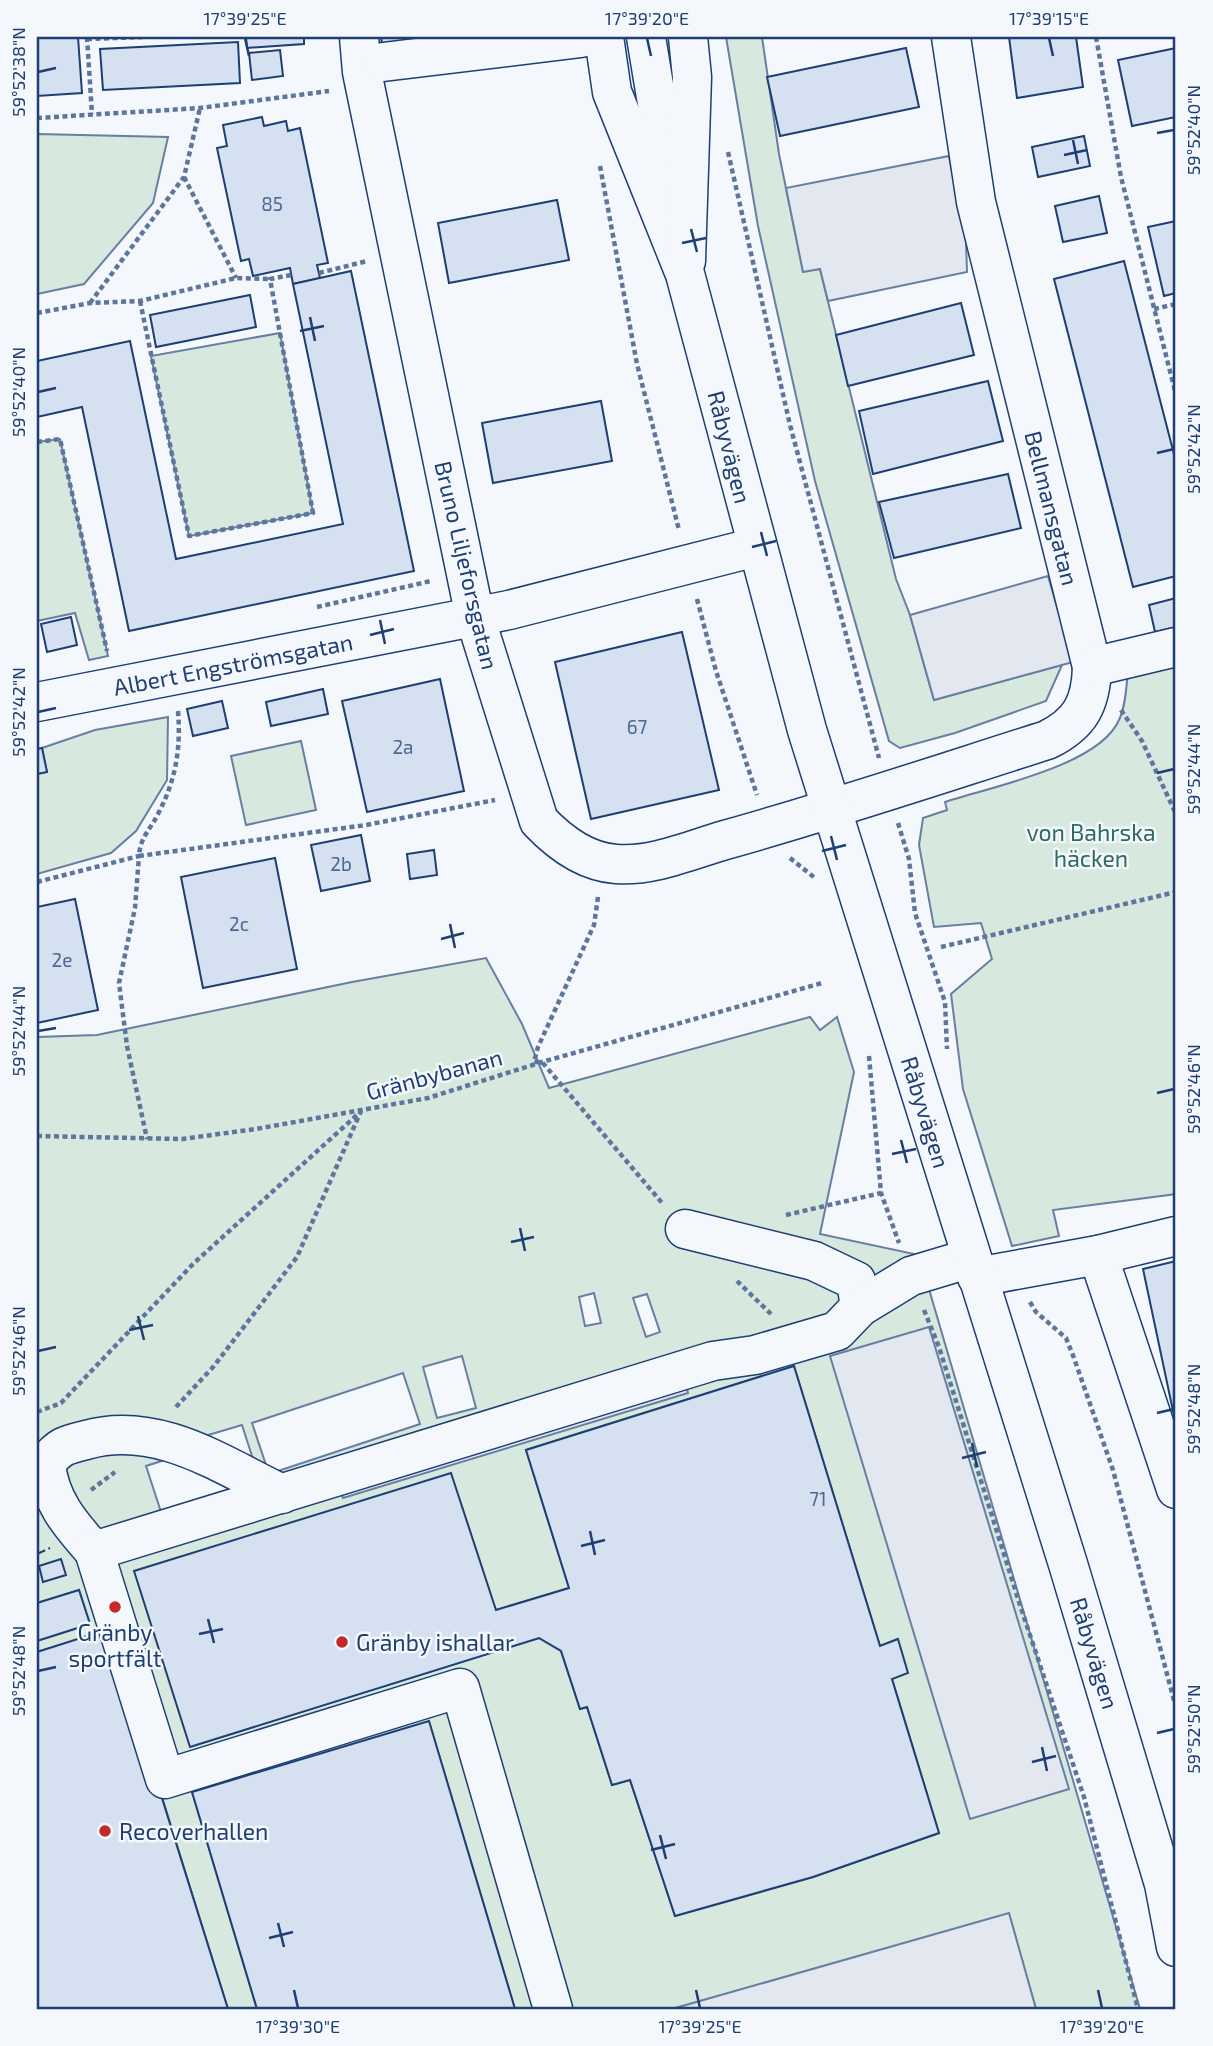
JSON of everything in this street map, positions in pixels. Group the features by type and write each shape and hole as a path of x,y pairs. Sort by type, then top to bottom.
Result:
{"street":[{"name":"Råbyvägen","path":"593,37 612,92 685,274"},
{"path":"371,50 593,37"},
{"name":"Råbyvägen","path":"646,37 685,274 756,547 832,808 1152,1844 1176,1947"},
{"name":"Råbyvägen","path":"685,274 692,77 688,37"},
{"name":"Bellmansgatan","path":"832,808 1061,733 1077,721 1087,705 1092,667 976,202 951,37"},
{"name":"Bruno Liljeforsgatan","path":"371,50 362,72 475,617 539,821 553,837 573,850 613,864 637,864 832,808"},
{"name":"Albert Engströmsgatan","path":"37,702 475,617 756,547"},
{"path":"1092,667 1176,646"},
{"path":"685,1229 814,1261 856,1281 860,1307"},
{"path":"94,1551 713,1361 801,1344 836,1331 860,1307 911,1276 974,1268 1014,1270 1098,1255 1176,1236"},
{"path":"1098,1255 1175,1478"},
{"path":"282,1494 174,1442 149,1435 107,1434 59,1447 46,1463 47,1480 60,1512 94,1551 165,1779 460,1688 552,2009"}],"path":[{"path":"92,114 88,38 145,37"},
{"path":"1096,37 1121,177 1176,395"},
{"path":"37,118 200,108 334,90"},
{"path":"90,303 184,177 200,108"},
{"path":"726,140 790,425 909,859 915,913 945,1002 947,1054"},
{"path":"598,153 637,364 687,564 742,753 758,799 782,851 822,884"},
{"path":"184,177 236,278"},
{"path":"319,273 378,258"},
{"path":"37,313 90,303 140,301 236,278 270,279 291,275"},
{"path":"140,301 189,536 201,534 313,513 270,279"},
{"path":"1154,309 1176,304"},
{"path":"37,442 60,439 108,656"},
{"path":"1092,667 1142,741 1176,814"},
{"path":"147,1139 127,1046 119,983 135,908 140,841 158,814 177,769 179,726 174,675"},
{"path":"37,882 139,856 366,825 502,798"},
{"path":"599,889 594,925 538,1047 534,1062 542,1062 609,1144 685,1229"},
{"path":"941,947 1176,892"},
{"name":"Gränbybanan","path":"37,1412 61,1403 194,1263 362,1111 428,1098 542,1062 822,983"},
{"path":"868,1043 881,1193 939,1348 1084,1797 1138,2009"},
{"path":"37,1136 182,1139 362,1111"},
{"path":"60,1512 111,1476 214,1366 297,1257 362,1111"},
{"path":"1014,1270 1036,1312 1066,1338 1074,1358 1113,1470 1176,1708"},
{"path":"733,1277 801,1344"}],"green space":[{"path":"726,37 762,37 779,154 803,271 820,269 896,579 910,615 934,700 1062,665 1046,701 955,733 900,748 889,741 815,481 758,226"},
{"path":"37,134 168,137 153,203 84,284 37,294"},
{"path":"280,333 313,513 189,536 151,356"},
{"path":"60,439 108,656 89,660 75,613 37,621 37,442"},
{"name":"von Bahrska häcken","path":"1176,661 1176,1194 1053,1210 1059,1236 1012,1246 963,1089 951,994 992,959 981,923 934,927 919,845 923,818 947,810 945,802 1041,773 1090,750 1108,736 1119,720 1128,672"},
{"path":"168,717 167,780 136,831 111,853 37,874 37,774 47,772 42,748 95,730"},
{"path":"301,741 316,810 246,825 231,756"},
{"path":"486,958 522,1024 549,1088 810,1017 820,1030 837,1017 854,1072 820,1234 919,1255 1140,2009 1036,2009 1009,1914 672,2009 515,2009 429,1722 192,1792 257,2009 228,2009 110,1630 37,1652 37,1641 90,1624 79,1590 37,1603 37,1037 97,1035 352,982","holes":["594,1293 601,1323 585,1326 579,1297","647,1294 660,1332 646,1337 633,1298","462,1356 476,1408 437,1418 423,1367","794,1366 880,1646 897,1639 892,1679 939,1833 813,1877 675,1916 630,1780 612,1785 587,1707 580,1709 561,1651 539,1638 191,1746 496,1610 569,1588 526,1450","403,1373 420,1424 269,1474 252,1423","242,1425 261,1484 162,1515 146,1466 174,1457 171,1446"]}],"shaded area":[{"path":"949,156 966,241 967,272 828,301 820,269 803,272 786,188"},
{"path":"1048,576 1073,662 934,700 910,615"},
{"path":"929,1327 1069,1789 970,1819 830,1356"},
{"path":"685,1381 688,1393 343,1498 339,1487"},
{"path":"1009,1913 1036,2009 672,2009"}],"building":[{"path":"37,37 78,37 82,93 37,96"},
{"path":"246,37 304,37 304,44 247,48"},
{"path":"381,37 447,37 382,44"},
{"path":"1009,37 1076,37 1083,87 1017,98"},
{"path":"238,42 240,83 103,90 100,49"},
{"path":"906,48 919,107 780,136 767,77"},
{"path":"1176,48 1176,117 1132,126 1118,60"},
{"path":"280,50 283,76 252,80 249,53"},
{"path":"262,117 264,126 286,121 288,131 300,128 328,263 317,265 320,278 293,284 290,268 253,276 249,259 241,261 217,148 227,146 223,125"},
{"path":"1084,136 1090,166 1038,177 1032,147"},
{"path":"1099,196 1107,233 1063,242 1055,206"},
{"path":"557,200 569,260 449,283 438,223"},
{"path":"1176,221 1176,293 1164,296 1148,227"},
{"path":"1124,261 1176,462 1176,576 1133,587 1054,279"},
{"path":"351,271 414,571 129,631 82,407 37,417 37,361 130,341 176,559 343,524 293,284"},
{"path":"250,295 256,327 156,347 150,315"},
{"path":"961,303 974,355 848,386 836,335"},
{"path":"988,381 1003,441 873,474 859,411"},
{"path":"601,401 612,461 493,483 482,423"},
{"path":"1008,474 1021,528 894,558 879,502"},
{"path":"1176,598 1176,627 1155,632 1149,605"},
{"path":"71,617 77,645 47,652 41,624"},
{"path":"682,632 719,790 591,819 555,662"},
{"path":"440,679 464,791 367,812 342,701"},
{"path":"323,689 328,714 271,726 266,702"},
{"path":"222,701 228,728 193,736 187,709"},
{"path":"42,748 47,772 37,774 37,749"},
{"path":"361,835 370,881 321,891 311,845"},
{"path":"434,850 437,875 410,879 407,854"},
{"path":"275,858 297,969 203,988 181,877"},
{"path":"75,899 98,1010 37,1023 37,907"},
{"path":"1176,1261 1176,1425 1143,1269"},
{"name":"Gränby ishallar","path":"794,1366 880,1646 898,1639 908,1673 892,1679 939,1833 813,1877 675,1916 630,1780 612,1785 587,1707 580,1709 561,1651 539,1638 190,1747 134,1571 451,1473 496,1610 569,1588 526,1450"},
{"path":"61,1559 66,1575 43,1582 39,1566"},
{"path":"79,1590 90,1624 37,1641 37,1603"},
{"name":"Recoverhallen","path":"109,1629 228,2009 37,2009 37,1652"},
{"name":"Gränby ishallar","path":"429,1721 515,2009 257,2009 192,1792"}],"fence":[{"path":"37,1554 50,1548"}],"place":[{"name":"Gränby sportfält","path":"115,1607"},
{"name":"Gränby ishallar","path":"342,1642"},
{"name":"Recoverhallen","path":"105,1831"}]}
